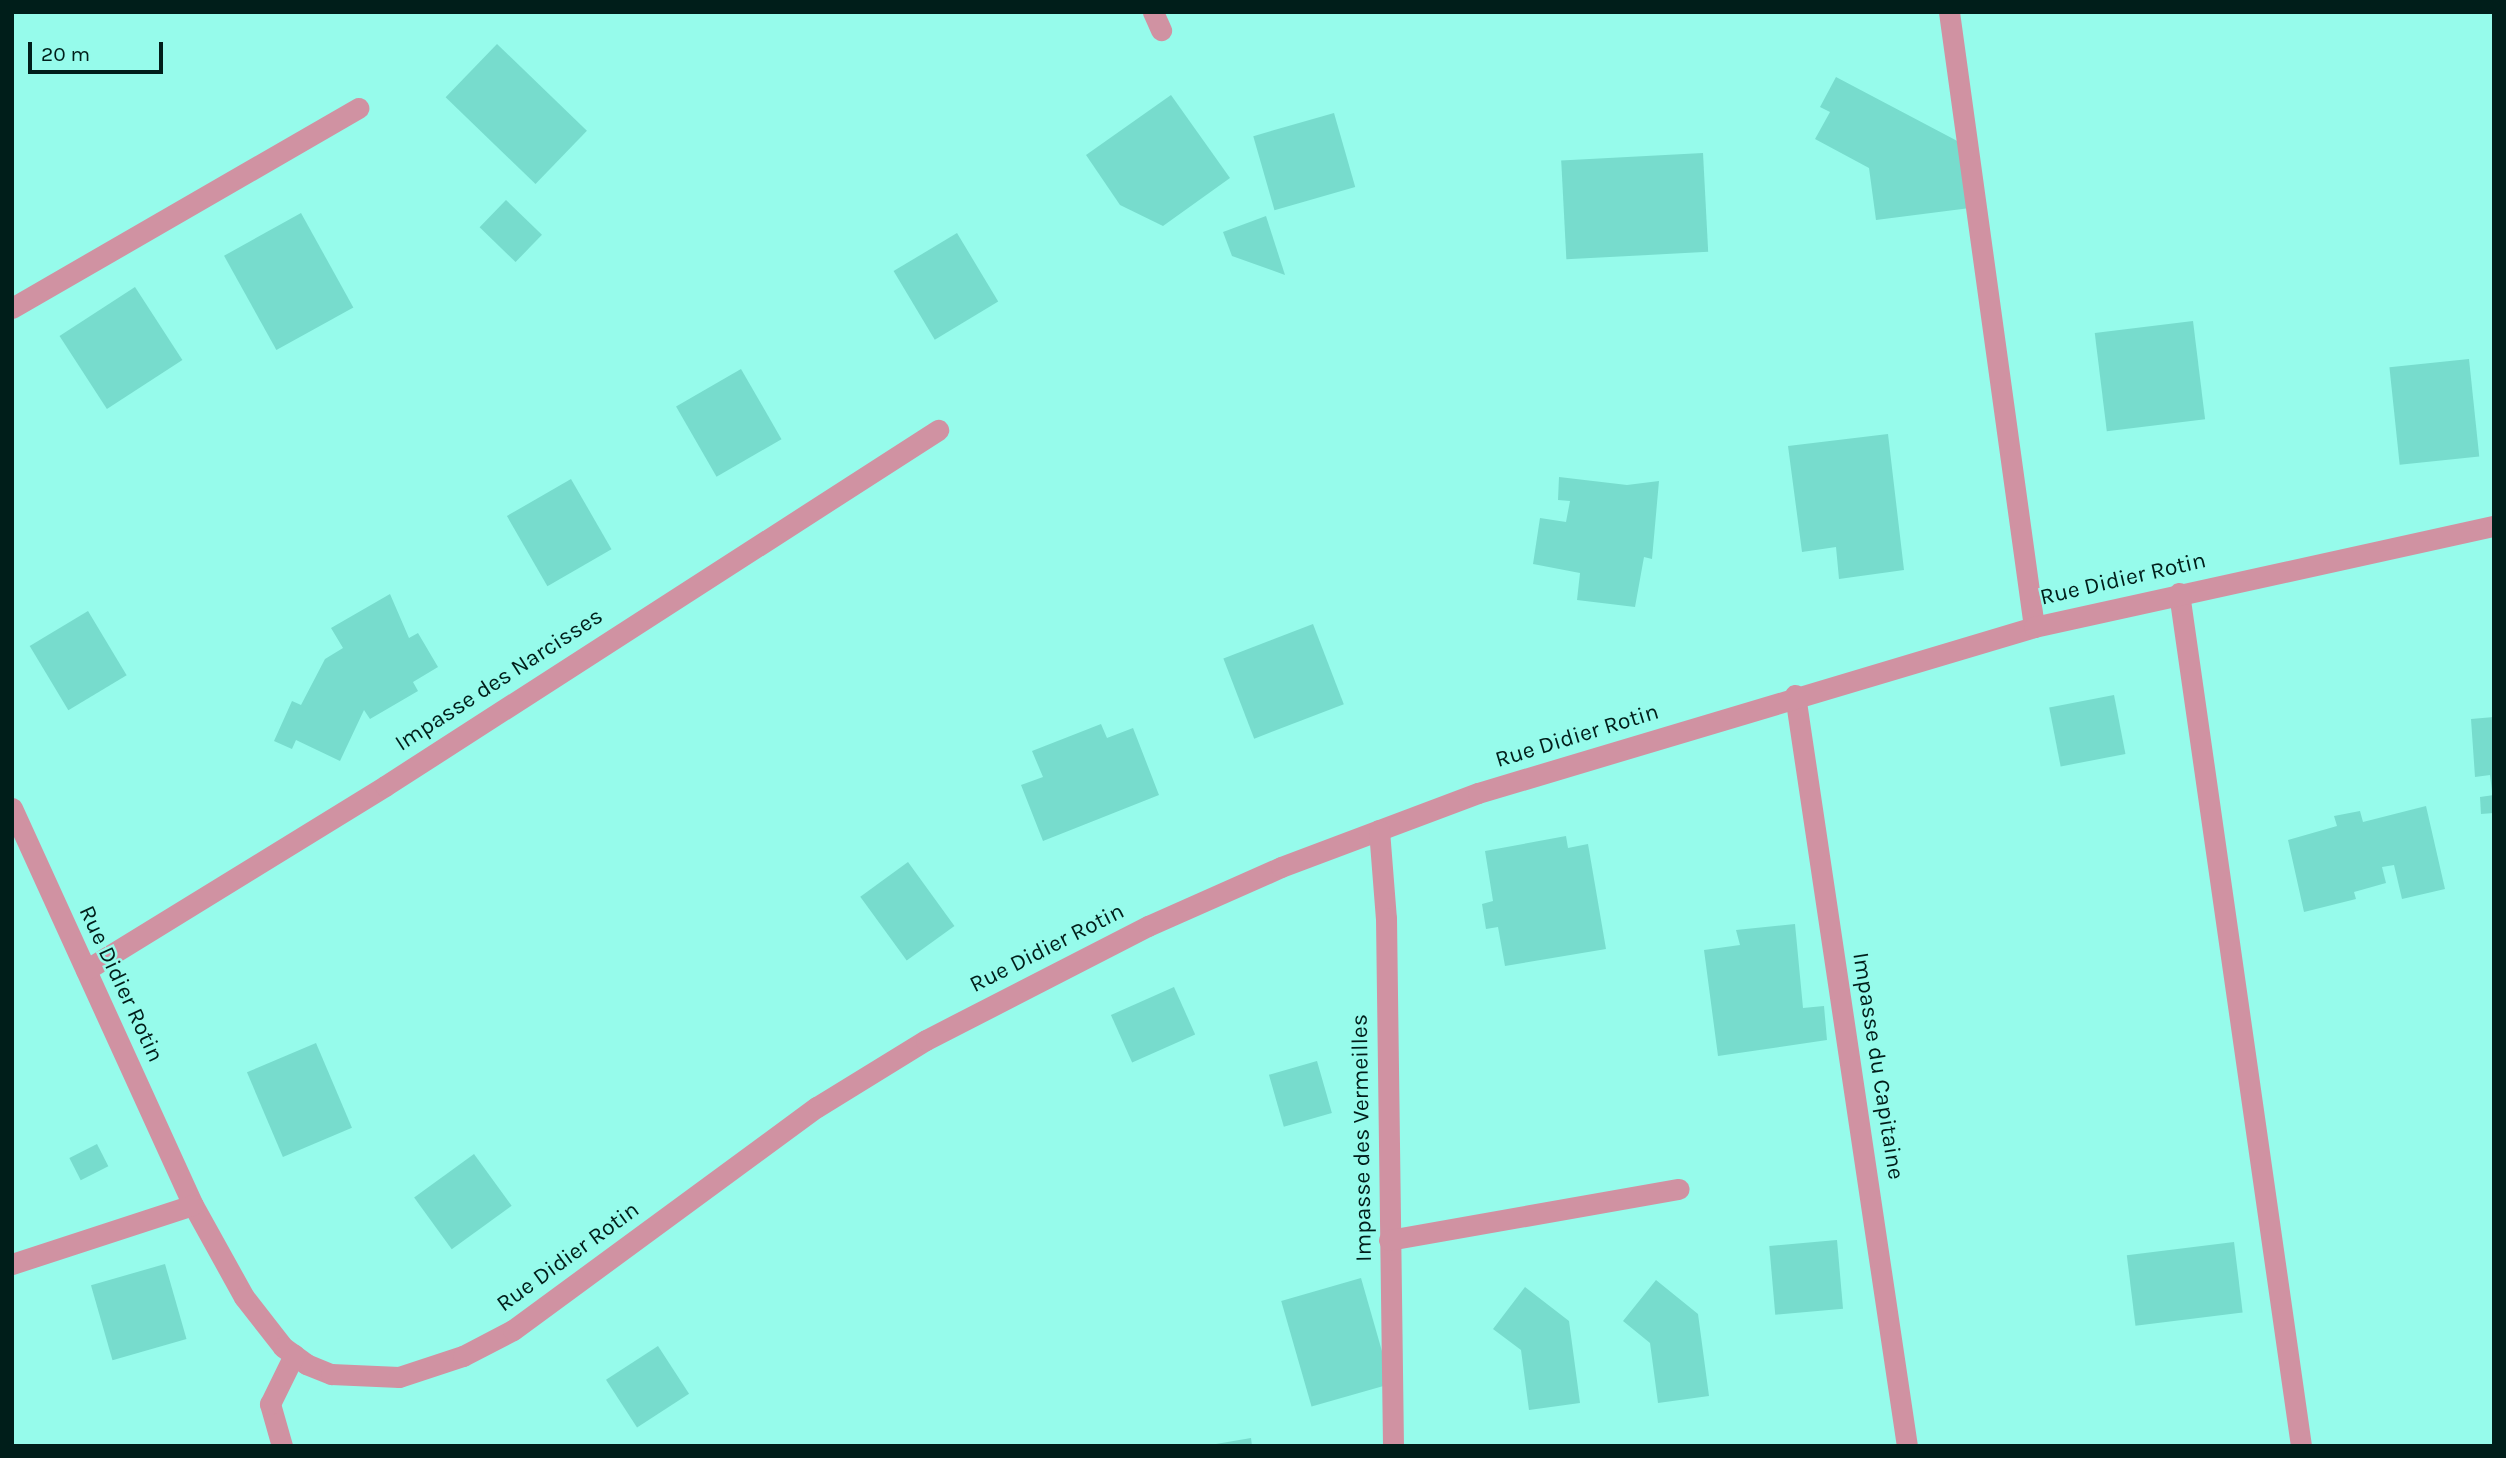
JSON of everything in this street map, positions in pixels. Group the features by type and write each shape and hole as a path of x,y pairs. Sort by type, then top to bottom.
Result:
{"street":[{"path":"1949,12 2034,627"},
{"path":"12,308 358,108"},
{"name":"Impasse des Narcisses","path":"86,970 385,786 938,430"},
{"name":"Rue Didier Rotin","path":"12,808 193,1205 244,1297 294,1355 331,1374 364,1379 399,1377 463,1356 569,1293 817,1107 926,1040 1148,926 1379,830 1478,793 1794,695 2034,627 2179,593 2494,526"},
{"path":"2179,593 2301,1446"},
{"name":"Impasse du Capitaine","path":"1794,695 1907,1446"},
{"name":"Impasse des Vermeilles","path":"1379,830 1386,918 1393,1446"},
{"path":"1389,1240 1679,1189"},
{"path":"12,1264 193,1205"},
{"path":"282,1446 270,1404 294,1355"}],"building":[{"path":"497,44 587,131 536,184 446,97"},
{"path":"1836,77 1963,144 1970,208 1876,220 1869,168 1815,139 1830,112 1820,107"},
{"path":"1171,95 1230,178 1163,226 1120,205 1086,155"},
{"path":"1334,113 1355,187 1274,210 1253,136"},
{"path":"1703,153 1708,252 1566,259 1561,160"},
{"path":"506,200 542,235 516,262 480,227"},
{"path":"301,213 353,307 276,350 224,256"},
{"path":"1266,216 1285,275 1232,256 1223,232"},
{"path":"957,233 998,302 935,340 894,271"},
{"path":"135,287 182,360 107,409 60,336"},
{"path":"2193,321 2205,419 2107,431 2095,333"},
{"path":"2469,359 2479,456 2400,465 2389,367"},
{"path":"741,369 782,439 717,477 676,406"},
{"path":"1888,434 1904,570 1839,579 1836,547 1802,552 1788,446"},
{"path":"1559,477 1627,485 1659,481 1652,559 1644,557 1635,607 1577,600 1580,573 1533,564 1540,518 1566,522 1570,501 1558,500"},
{"path":"571,479 612,549 547,586 507,516"},
{"path":"390,594 409,638 418,633 438,667 413,682 418,691 370,719 364,710 340,761 296,740 292,749 274,741 292,701 301,705 325,659 343,648 331,628"},
{"path":"88,611 127,675 68,710 30,646"},
{"path":"1313,624 1344,704 1254,739 1223,658"},
{"path":"2114,695 2125,754 2061,766 2049,708"},
{"path":"2494,717 2492,791 2490,775 2475,777 2471,719"},
{"path":"1101,724 1107,738 1133,728 1159,795 1043,841 1021,785 1043,777 1032,751"},
{"path":"2494,795 2494,813 2481,814 2480,797"},
{"path":"2426,806 2445,889 2402,899 2394,865 2382,867 2386,883 2354,892 2356,899 2304,912 2288,840 2337,826 2334,816 2360,811 2363,822"},
{"path":"1566,836 1568,848 1588,844 1606,949 1505,966 1498,927 1486,929 1482,904 1493,901 1485,851"},
{"path":"908,862 954,926 907,961 860,897"},
{"path":"1795,924 1803,1008 1824,1006 1827,1040 1718,1056 1704,950 1740,945 1736,930"},
{"path":"1174,987 1195,1035 1132,1063 1111,1015"},
{"path":"316,1043 352,1128 283,1157 247,1072"},
{"path":"1317,1061 1332,1113 1284,1127 1269,1075"},
{"path":"97,1144 108,1166 81,1180 69,1158"},
{"path":"474,1154 512,1206 452,1249 414,1197"},
{"path":"1837,1240 1843,1309 1775,1315 1769,1246"},
{"path":"2234,1242 2243,1312 2135,1326 2127,1255"},
{"path":"165,1264 186,1339 112,1360 91,1285"},
{"path":"1361,1278 1391,1384 1312,1407 1281,1301"},
{"path":"1656,1280 1698,1314 1709,1396 1658,1403 1650,1343 1623,1321"},
{"path":"1525,1287 1569,1321 1580,1403 1529,1410 1521,1350 1493,1329"},
{"path":"658,1346 689,1394 637,1428 606,1380"},
{"path":"1251,1438 1252,1446 1216,1446 1216,1444"}]}
